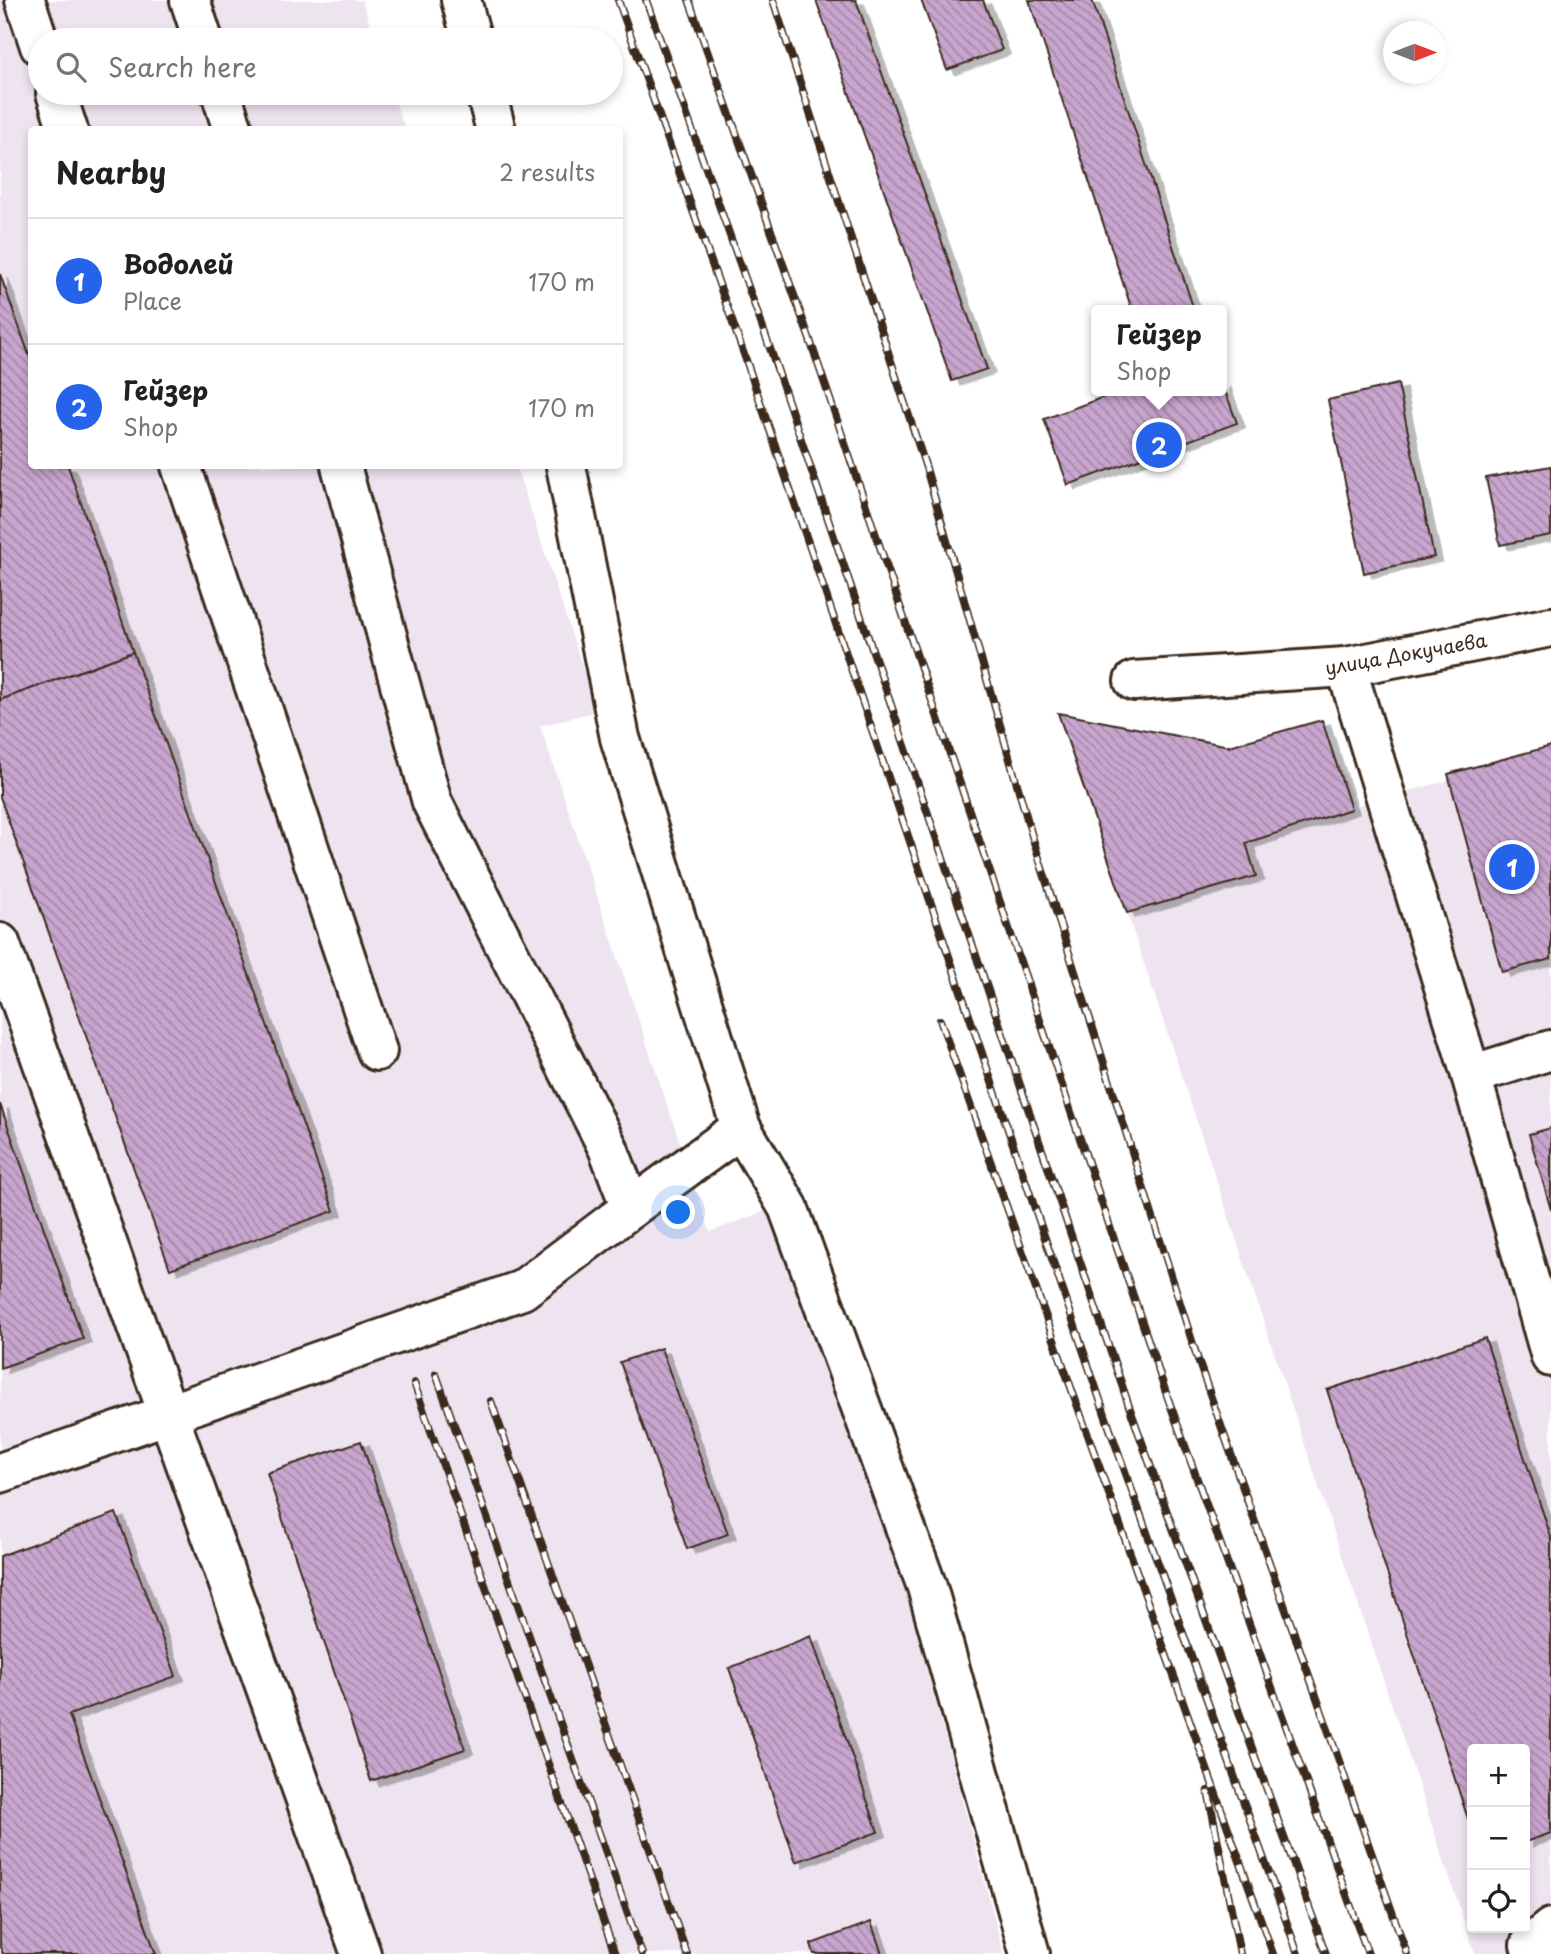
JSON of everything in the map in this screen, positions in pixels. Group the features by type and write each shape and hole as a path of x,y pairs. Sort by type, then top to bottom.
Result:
{"lane":[{"path":"25,0 34,28"},
{"path":"190,0 199,28"},
{"path":"461,0 469,28"},
{"path":"60,105 67,126"},
{"path":"225,105 232,126"},
{"path":"489,105 495,126"},
{"path":"182,469 377,1051"},
{"path":"342,469 432,802 608,1148 631,1208"},
{"path":"567,469 620,738 741,1128 788,1207 928,1587 1030,1954"},
{"name":"улица Докучаева","path":"1134,681 1346,667 1551,628"},
{"path":"1346,667 1471,1075 1551,1357"},
{"path":"0,943 361,1954"},
{"path":"1471,1075 1551,1051"},
{"path":"0,1473 522,1290 741,1128"},
{"path":"1533,1954 1530,1945 1551,1928"}],"shaded area":[{"path":"0,0 362,0 371,28 28,28 28,105 396,105 404,126 28,126 28,469 517,469 597,711 540,726 710,1232 770,1209 904,1584 1004,1954 0,1954"},
{"path":"1058,713 1229,746 1322,720 1355,806 1551,752 1551,1954 1475,1954 1468,1933 1530,1933 1530,1744 1467,1744 1467,1930"}],"building":[{"path":"816,0 856,0 987,369 952,381"},
{"path":"921,0 983,0 1002,50 947,70"},
{"path":"1029,0 1092,0 1192,305 1130,305"},
{"path":"0,274 28,352 28,469 69,469 133,652 0,700"},
{"path":"1398,384 1434,557 1364,573 1328,400"},
{"path":"1106,396 1227,396 1237,423 1068,485 1044,419"},
{"path":"1551,466 1551,535 1500,545 1486,478"},
{"path":"133,652 334,1211 170,1269 0,797 0,700"},
{"path":"1058,713 1229,746 1322,720 1351,809 1246,843 1256,876 1127,913"},
{"path":"1551,746 1551,959 1502,972 1448,774"},
{"path":"0,1104 83,1339 0,1368"},
{"path":"1551,1128 1551,1210 1529,1134"},
{"path":"1485,1338 1551,1537 1551,1833 1530,1840 1530,1744 1467,1744 1467,1816 1327,1390"},
{"path":"661,1348 728,1534 687,1549 620,1362"},
{"path":"361,1441 465,1749 371,1781 267,1473"},
{"path":"116,1513 176,1676 69,1715 156,1954 3,1954 0,1947 0,1556"},
{"path":"811,1636 878,1832 796,1862 729,1668"},
{"path":"871,1922 882,1954 814,1954 811,1944"}],"railway":[{"path":"618,0 747,363 1111,1432 1298,1954"},
{"path":"646,0 772,354 1129,1406 1326,1954"},
{"path":"689,0 810,340 1165,1390 1368,1954"},
{"path":"773,0 926,468 1032,836 1199,1363 1407,1954"},
{"path":"940,1020 1273,1954"},
{"path":"436,1374 642,1954"},
{"path":"414,1383 615,1954"},
{"path":"491,1401 687,1954"},
{"path":"1208,1791 1240,1954"}],"place":[{"name":"Гейзер","path":"1159,445"},
{"name":"Водолей","path":"1512,867"}]}
